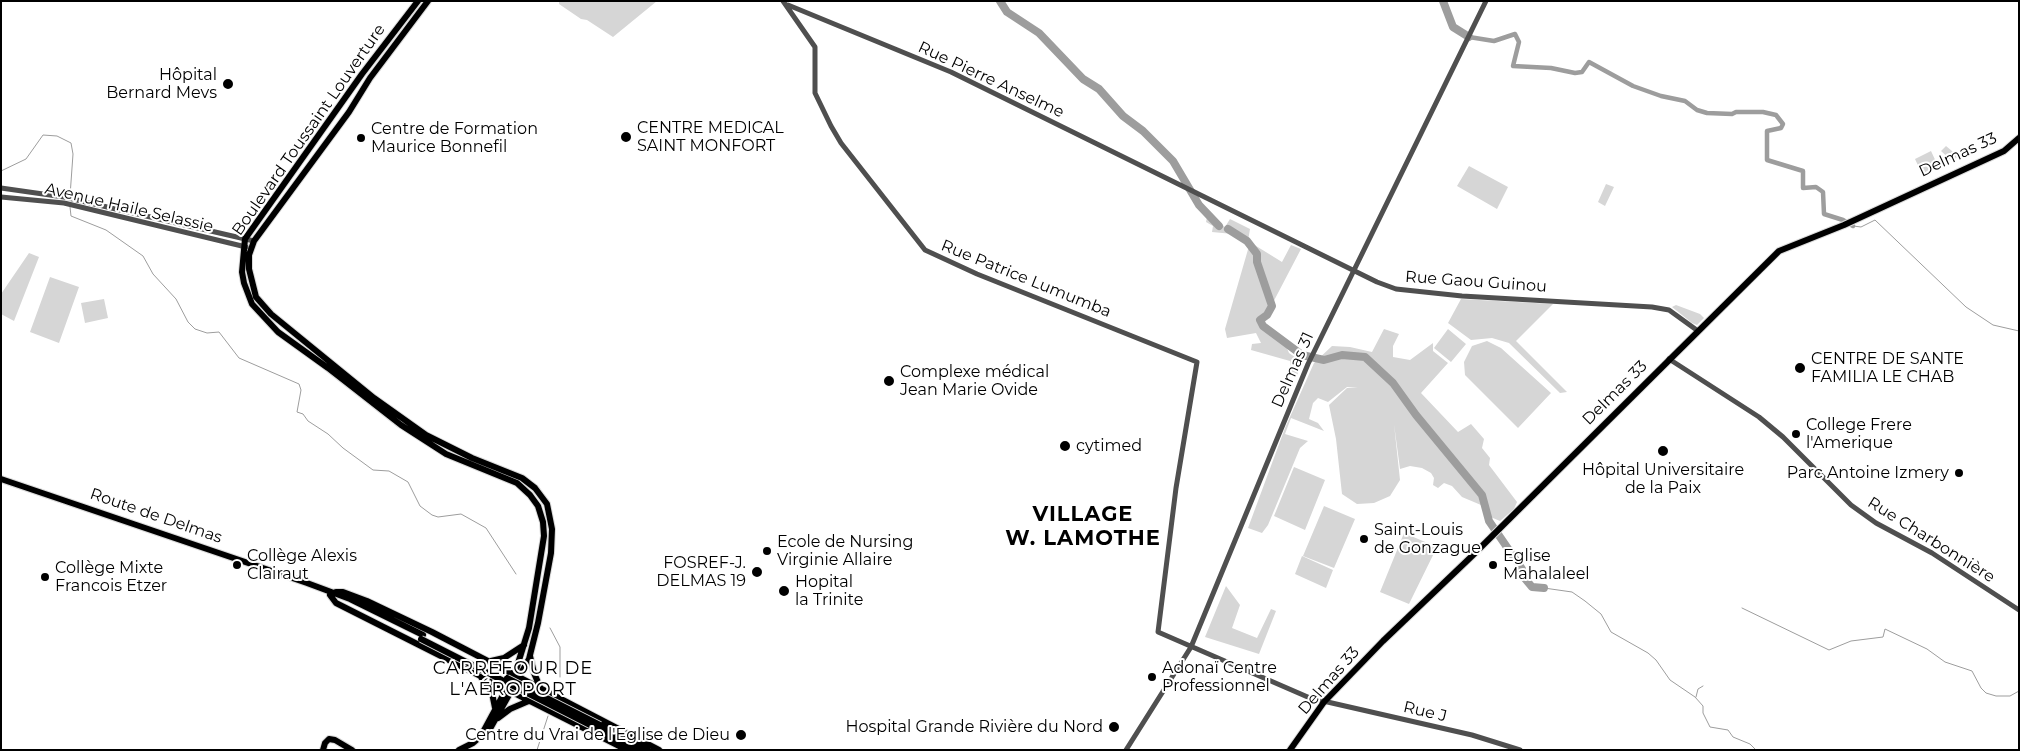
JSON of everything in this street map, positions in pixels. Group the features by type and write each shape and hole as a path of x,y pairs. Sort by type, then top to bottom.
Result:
{"main road":[{"name":"Boulevard Toussaint Louverture","path":"418,1 362,74 244,243 244,283 252,304 378,409 423,440 469,464 517,483 530,495 540,514 544,536 529,628 518,674"},
{"name":"Boulevard Toussaint Louverture","path":"428,1 370,78 349,112 253,244 249,269 256,297 275,324 402,419 448,446 514,474 529,483 542,496 551,515 552,542 538,623 530,654 518,674"},
{"name":"Delmas 33","path":"1290,750 1324,702 1383,641 1500,528 1779,251 1846,224 2004,151 2019,138"},
{"path":"293,174 301,179"},
{"name":"Route de Delmas","path":"1,479 105,513 300,581 331,594 422,637 647,750"},
{"path":"627,750 532,700 336,603 331,594 343,592 367,601 518,674 659,750"},
{"path":"489,661 504,658 524,644"},
{"path":"530,654 534,673 541,688"},
{"path":"479,674 492,693 495,708"},
{"path":"481,735 495,708 518,674"},
{"path":"494,722 508,689"},
{"path":"459,750 481,735 510,708 532,700"},
{"name":"Route de Delmas","path":"599,727 636,750"},
{"path":"324,750 325,743 330,740 334,740 352,750"}],"street":[{"name":"Delmas 31","path":"1126,750 1191,646 1308,364 1486,1"},
{"name":"Rue Pierre Anselme","path":"784,2 951,72 1200,193"},
{"name":"Rue Patrice Lumumba","path":"784,2 816,47 815,93 831,126 841,143 925,250 977,274 1197,362"},
{"name":"Avenue Haile Selassie","path":"1,188 75,202 253,244"},
{"name":"Rue Gaou Guinou","path":"1200,193 1396,289 1669,310 1698,331"},
{"name":"Avenue Haile Selassie","path":"1,197 64,200"},
{"name":"Rue Charbonnière","path":"1669,359 1765,422 1783,436 1852,505 1876,523 1932,553 2019,610"},
{"name":"Rue J","path":"1197,362 1188,411 1157,630 1159,634 1310,698 1472,735 1520,750"}],"shaded area":[{"path":"559,1 657,1 613,37 587,20 581,19 559,4"},
{"path":"1946,146 1958,156 1953,162 1941,151"},
{"path":"1931,151 1938,166 1922,174 1915,159"},
{"path":"1469,166 1508,187 1497,209 1457,186"},
{"path":"1606,184 1614,187 1605,206 1598,202"},
{"path":"1207,217 1225,227 1230,219 1250,229 1248,241 1282,262 1291,245 1301,249 1267,314 1258,319 1261,327 1276,336 1286,346 1289,353 1302,362 1296,378 1292,376 1290,361 1251,350 1252,344 1261,343 1256,333 1227,338 1225,329 1249,246 1233,234 1212,232 1213,226 1206,222"},
{"path":"29,253 39,257 14,321 1,314 1,294"},
{"path":"50,277 79,287 59,343 30,332"},
{"path":"104,299 108,318 85,323 81,303"},
{"path":"1461,299 1553,304 1516,341 1567,392 1560,393 1509,343 1492,338 1471,340 1448,323"},
{"path":"1676,305 1700,314 1704,318 1697,325 1692,323 1672,307"},
{"path":"1384,329 1399,334 1393,346 1393,357 1410,360 1433,343 1433,351 1448,363 1421,393 1458,432 1471,424 1484,439 1482,448 1490,458 1489,465 1517,502 1514,509 1500,521 1486,515 1481,505 1462,497 1452,486 1444,483 1438,488 1433,485 1434,478 1431,473 1422,468 1410,466 1400,469 1394,424 1400,480 1390,496 1374,503 1357,504 1342,494 1336,439 1329,405 1347,388 1358,387 1347,387 1328,402 1318,398 1313,403 1309,419 1318,423 1324,431 1291,418 1285,434 1308,441 1300,448 1268,525 1262,533 1248,528 1285,428 1314,363 1332,346 1350,347 1372,352"},
{"path":"1448,329 1466,344 1451,362 1434,348"},
{"path":"1487,341 1501,348 1551,393 1518,428 1465,375 1464,362 1472,346"},
{"path":"1294,467 1325,480 1305,530 1274,516"},
{"path":"1324,506 1355,519 1334,568 1303,556"},
{"path":"1404,533 1437,547 1409,604 1380,592"},
{"path":"1302,556 1333,570 1326,588 1295,574"},
{"path":"1226,586 1240,605 1232,628 1257,638 1271,609 1276,611 1259,654 1205,637"}],"waterway":[{"path":"1000,1 1007,12 1039,33 1083,79 1099,89 1123,116 1143,131 1173,161 1199,205 1219,226"},
{"path":"1443,1 1453,27 1469,37"},
{"path":"1469,37 1494,41 1515,34 1519,42 1513,66 1551,68 1575,73 1582,72 1589,62 1633,86 1661,96 1685,101 1697,110 1707,113 1763,112 1776,115 1783,124 1781,128 1767,131 1767,160 1803,171 1803,188 1816,187 1823,192 1824,214 1843,220 1853,226"},
{"path":"1,171 26,159 43,135 57,136 71,143 73,154 70,196"},
{"path":"70,207 71,216 106,230 143,256 153,274 176,299 188,322 195,329 207,333 219,332 239,358 299,384 301,390 297,412 303,414 308,421 328,434 343,448 373,470 389,471 408,482 420,506 432,515 438,517 461,514 486,528 516,574"},
{"path":"1853,226 1861,227 1875,220 1966,307 1993,325 2019,331"},
{"path":"1228,229 1247,241 1257,254 1257,262 1272,306 1267,315 1260,320 1263,326 1302,355 1324,360 1342,355 1365,357 1393,383 1416,415 1482,495 1489,521 1522,569 1522,575 1532,587 1544,588"},
{"path":"1544,588 1572,592 1585,601 1601,614 1611,632 1648,653 1656,660 1670,680 1695,697 1703,706 1703,713 1710,727 1728,730 1733,737 1750,744 1756,750"},
{"path":"1742,608 1829,650 1851,641 1883,637 1885,629 1927,649 1945,662 1972,671 1981,688 1986,693 1996,696 2010,696 2019,691"},
{"path":"550,628 560,647 560,677"},
{"path":"1696,697 1698,689 1703,686"},
{"path":"537,750 548,716"}],"place":[{"name":"Hôpital Bernard Mevs","path":"228,84"},
{"name":"CENTRE MEDICAL SAINT MONFORT","path":"626,137"},
{"name":"Centre de Formation Maurice Bonnefil","path":"361,138"},
{"name":"CENTRE DE SANTE FAMILIA LE CHAB","path":"1800,368"},
{"name":"Complexe médical Jean Marie Ovide","path":"889,381"},
{"name":"College Frere l'Amerique","path":"1796,434"},
{"name":"cytimed","path":"1065,446"},
{"name":"Hôpital Universitaire de la Paix","path":"1663,451"},
{"name":"Parc Antoine Izmery","path":"1959,473"},
{"name":"Saint-Louis de Gonzague","path":"1364,539"},
{"name":"Ecole de Nursing Virginie Allaire","path":"767,551"},
{"name":"Collège Alexis Clairaut","path":"237,565"},
{"name":"Eglise Mahalaleel","path":"1493,565"},
{"name":"FOSREF-J. DELMAS 19","path":"757,572"},
{"name":"Collège Mixte Francois Etzer","path":"45,577"},
{"name":"Hopital la Trinite","path":"784,591"},
{"name":"Adonaï Centre Professionnel","path":"1152,677"},
{"name":"Hospital Grande Rivière du Nord","path":"1114,727"},
{"name":"Centre du Vrai de l'Eglise de Dieu","path":"741,735"}],"district":[{"name":"VILLAGE W. LAMOTHE","path":"1083,527"},
{"name":"CARREFOUR DE L'AÉROPORT","path":"513,680"}]}
